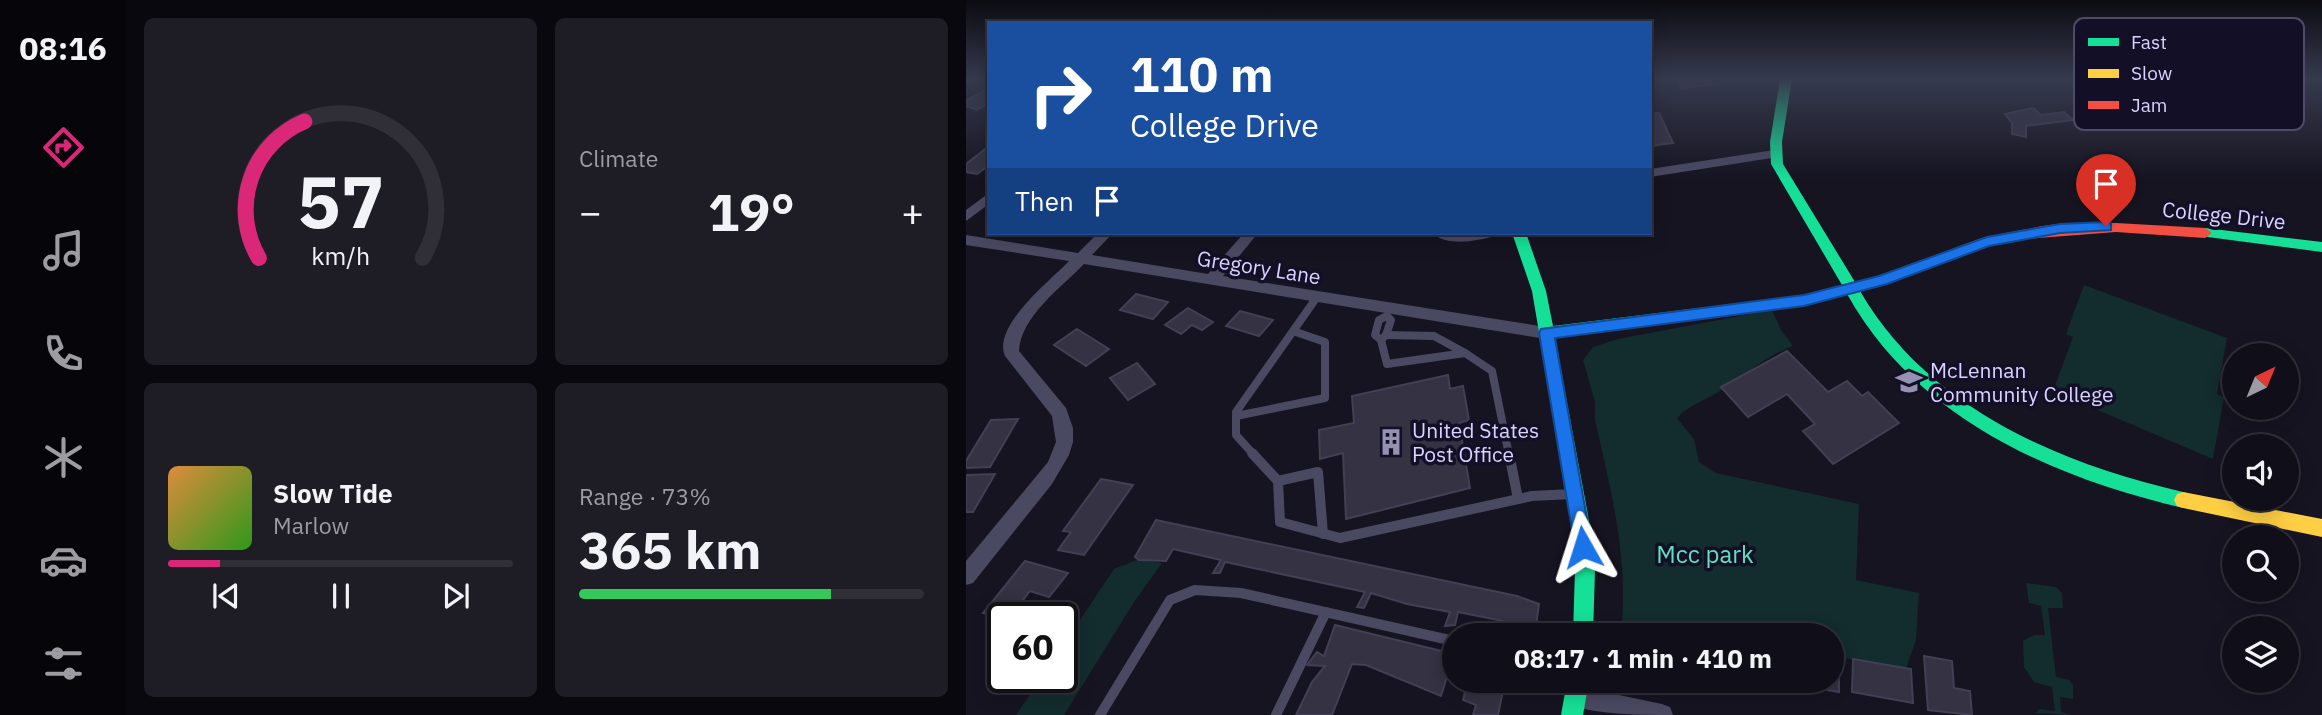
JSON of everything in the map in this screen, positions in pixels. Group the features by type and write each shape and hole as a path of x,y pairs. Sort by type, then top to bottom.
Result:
{"street":[{"path":"1781,112 1773,136 1777,164 1871,320 1897,352 1947,400 2045,459 2142,492 2322,528"},
{"path":"1652,173 1774,154"},
{"path":"966,217 987,199"},
{"name":"College Drive","path":"1546,333 1762,307 1853,289 1987,241 2060,229 2159,229 2322,247"},
{"path":"966,576 1042,486 1057,465 1063,449 1065,423 1060,413 1012,352 1010,344 1018,324 1105,235"},
{"path":"1211,280 1249,235"},
{"path":"1452,235 1472,238 1483,235"},
{"path":"1520,235 1539,291 1575,493 1585,569 1583,623"},
{"name":"Gregory Lane","path":"966,240 1317,297 1388,312 1546,333"},
{"path":"1575,697 1662,715"}],"lane":[{"path":"1317,297 1236,412 1236,435 1278,481 1280,522 1340,538 1518,499 1575,493"},
{"path":"1388,312 1379,320 1375,335 1401,337 1429,333 1444,337 1492,371 1518,499"},
{"path":"1236,416 1325,398 1325,342 1293,331"},
{"path":"1384,337 1387,364 1465,353"},
{"path":"1278,481 1318,472 1323,534"},
{"path":"1100,715 1170,600 1195,590 1241,593 1442,638"},
{"path":"1276,715 1326,612"}],"green space":[{"path":"2084,285 2227,338 2226,343 2222,343 2222,366 2217,394 2222,396 2222,408 2213,459 2053,391 2073,337 2066,334"},
{"name":"Mcc park","path":"1772,310 1781,330 1793,346 1762,362 1677,418 1694,439 1699,462 1716,473 1859,504 1856,580 1919,593 1916,640 1906,668 1844,658 1844,623 1622,623 1621,553 1595,420 1595,402 1583,360 1593,347 1618,339"},
{"path":"1137,560 1162,563 1134,602 1078,692 1078,623 1114,569"},
{"path":"2026,583 2056,587 2062,593 2063,608 2048,608 2056,677 2069,680 2073,685 2073,699 2060,697 2061,712 2073,715 2036,713 2039,709 2055,711 2052,687 2034,682 2024,667 2023,641 2034,635 2045,635 2041,606 2029,603"},
{"path":"1031,693 1078,693 1064,715 1016,715"}],"building":[{"path":"2064,112 2073,120 2026,126 2026,137 2012,134 2012,123 2005,114"},
{"path":"1659,113 1673,143 1652,146 1652,114"},
{"path":"987,148 987,166 977,174 966,172 966,164"},
{"path":"1136,294 1168,302 1153,319 1120,310"},
{"path":"1188,308 1213,322 1202,330 1192,325 1181,334 1165,325"},
{"path":"1240,311 1273,320 1259,336 1226,326"},
{"path":"1077,329 1109,349 1086,366 1054,345"},
{"path":"1787,351 1828,392 1847,381 1862,396 1868,392 1899,423 1833,464 1803,431 1815,424 1787,394 1748,417 1721,387"},
{"path":"1137,363 1155,384 1128,400 1110,378"},
{"name":"United States Post Office","path":"1448,375 1450,389 1463,386 1469,420 1459,423 1470,488 1346,519 1343,453 1320,459 1319,430 1354,423 1352,396"},
{"path":"1018,419 990,467 966,468 966,461 991,420"},
{"path":"995,474 973,512 966,512 966,475"},
{"path":"1101,479 1133,485 1084,555 1058,550 1071,532 1063,531"},
{"path":"1156,520 1517,596 1539,604 1536,623 1509,623 1458,612 1455,623 1446,623 1450,612 1407,604 1371,593 1364,608 1357,607 1365,592 1225,562 1220,573 1213,573 1221,560 1173,549 1166,561 1139,560 1135,557"},
{"path":"1025,561 1068,573 1049,597 1030,591 1021,602 992,602"},
{"path":"1335,625 1442,651 1441,696 1366,665 1352,664 1332,715 1296,715 1312,682 1325,666 1307,665 1317,652 1324,656"},
{"path":"1924,656 1952,661 1954,688 1970,691 1972,715 1928,710"},
{"path":"1853,659 1911,669 1913,703 1852,692"},
{"path":"1465,693 1503,693 1498,715 1473,715 1476,705 1463,700"}],"traffic: fast":[{"path":"1782,112 1776,142 1777,164 1864,310 1904,358 1937,389 1973,417 2011,440 2051,460 2094,476 2183,500"},
{"path":"2205,233 2322,247"},
{"path":"1546,333 1804,300 1882,280 1987,241 2027,234"},
{"path":"1520,235 1539,291 1579,515 1585,569 1583,623"},
{"path":"1572,715 1576,693"}],"traffic: slow":[{"path":"2183,500 2322,528"}],"traffic: jam":[{"path":"2027,234 2116,228 2205,233"}],"place":[{"name":"McLennan Community College","path":"1909,382"},
{"name":"United States Post Office","path":"1391,442"}],"route":[{"path":"1583,547 1546,333 1804,300 1882,280 1987,241 2023,233 2106,226"}]}
